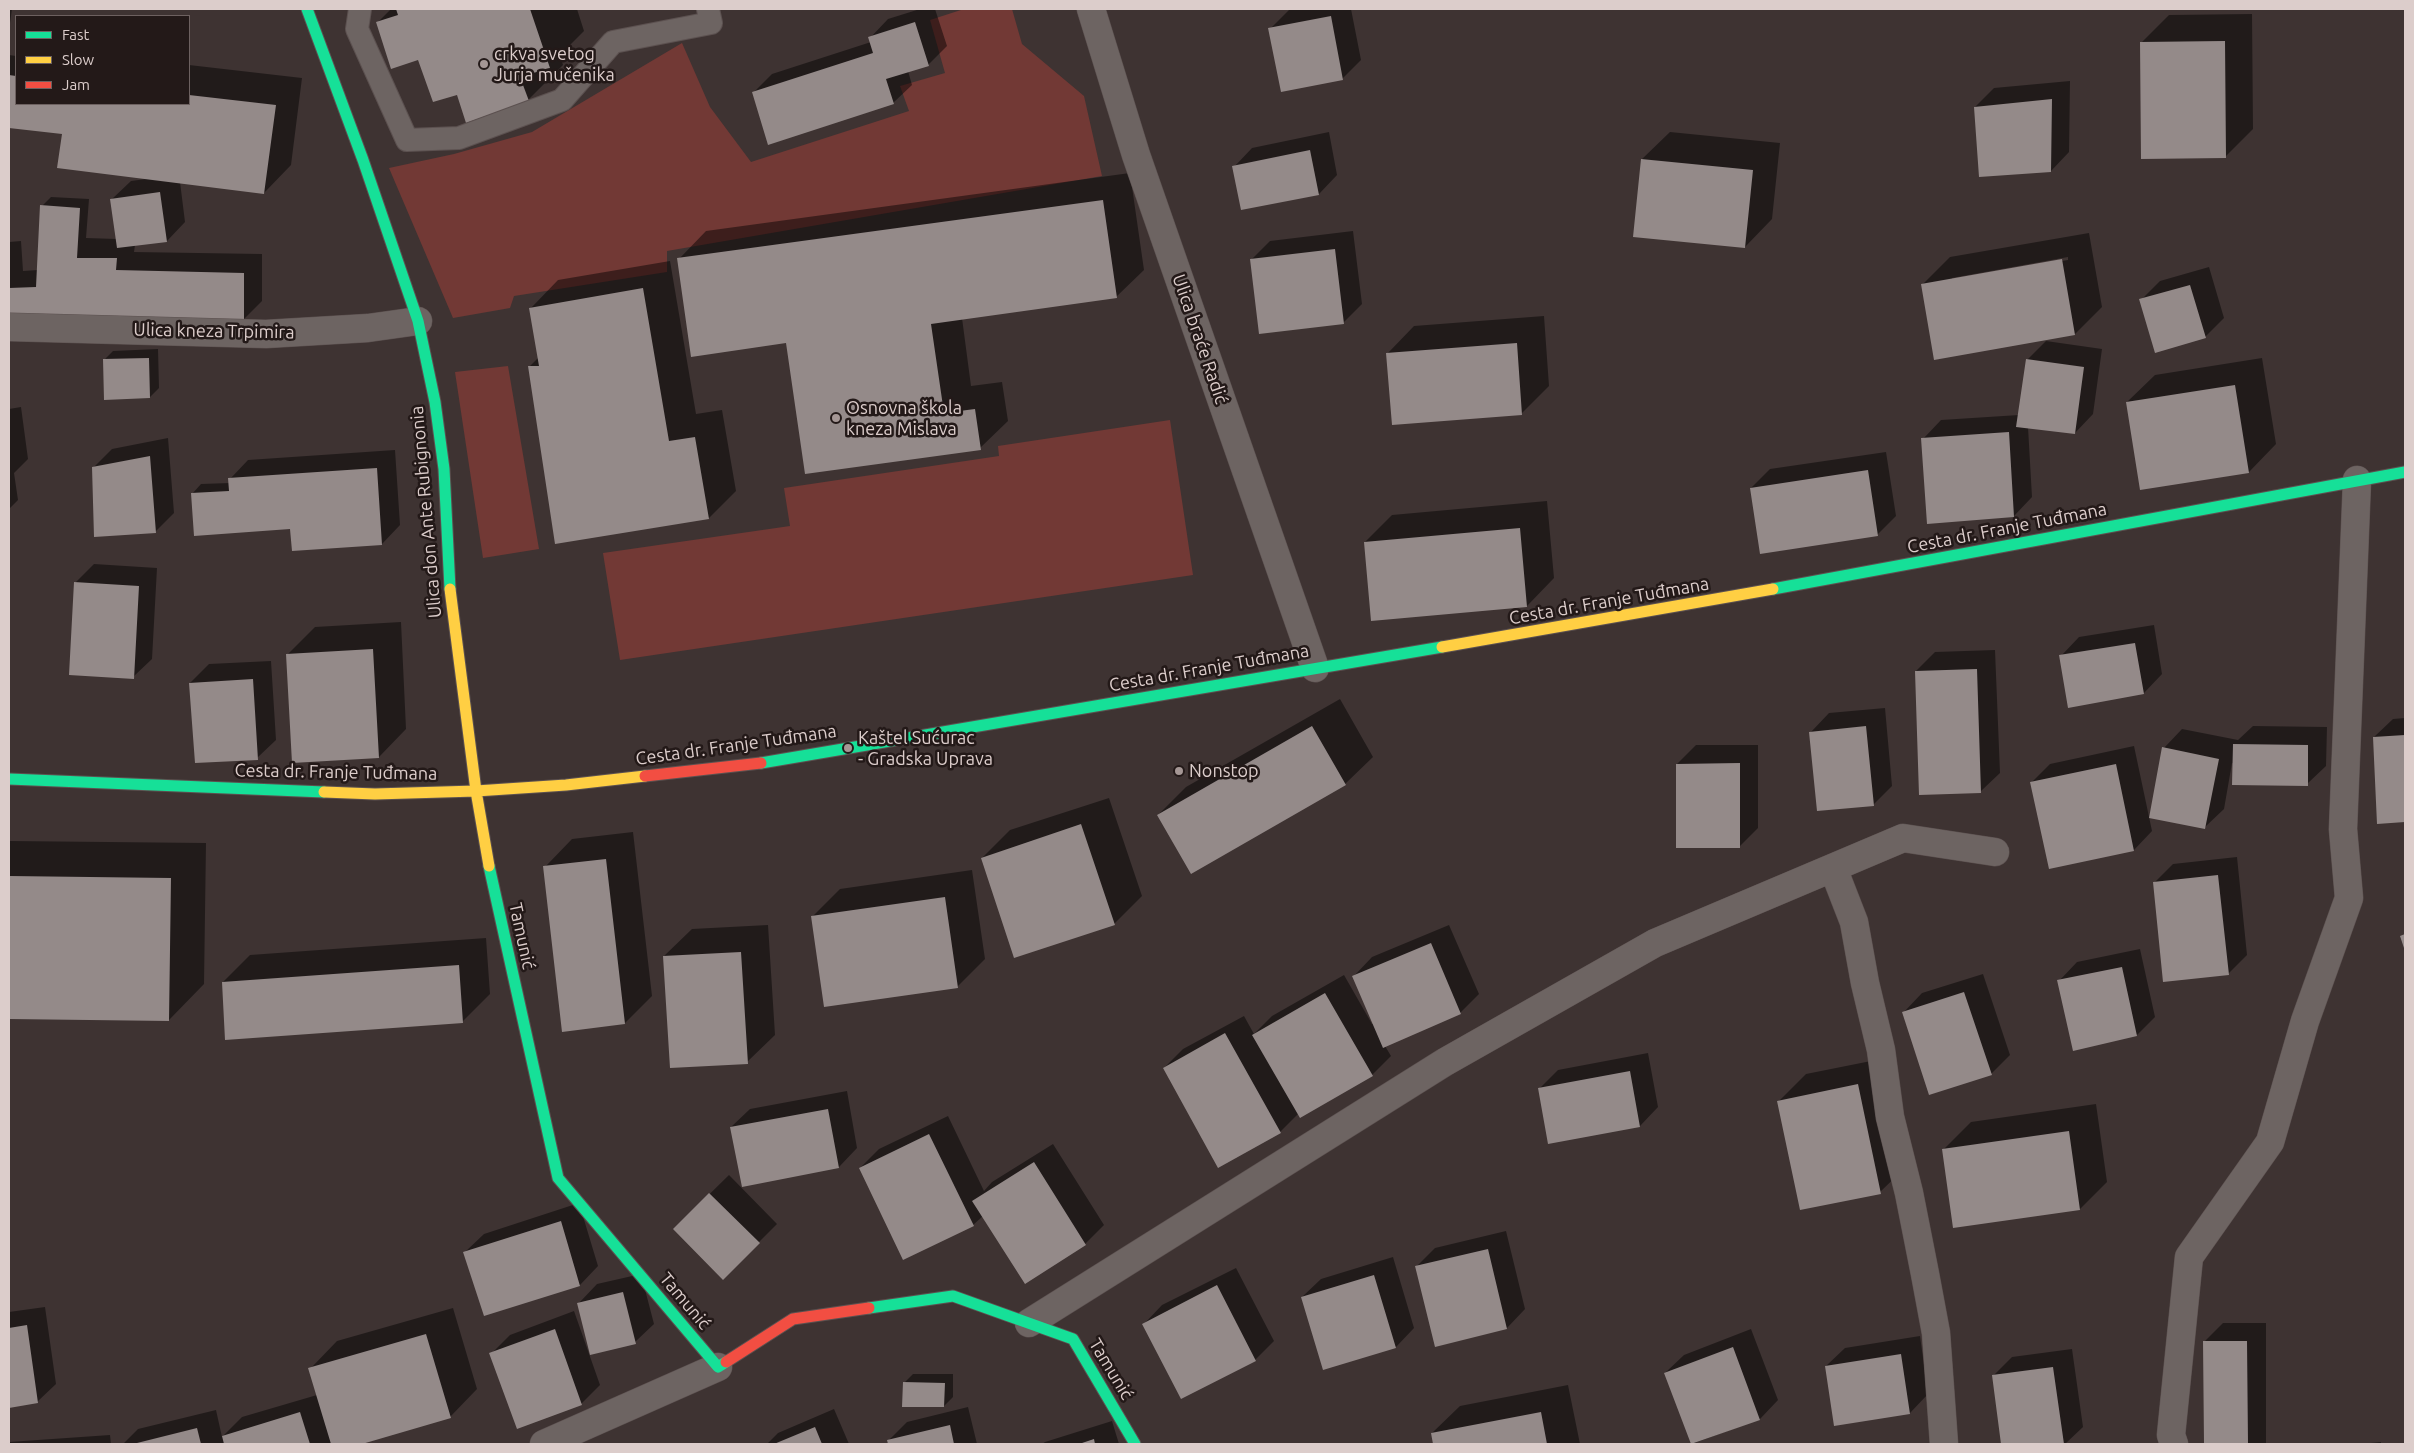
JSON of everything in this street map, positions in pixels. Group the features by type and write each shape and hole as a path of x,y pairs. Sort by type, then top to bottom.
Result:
{"main road":[{"name":"Ulica don Ante Rubignonia","path":"307,9 363,160 418,321 435,402 444,468 450,587 465,717 476,791"},
{"name":"Cesta dr. Franje Tuđmana","path":"9,778 374,794 476,791 566,785 759,763 1655,611 2405,472"},
{"name":"Tamunić","path":"476,791 487,858 558,1178 718,1366 793,1318 953,1296 1072,1339 1135,1444"}],"street":[{"name":"Ulica braće Radić","path":"1091,9 1136,155 1315,668"},
{"name":"Ulica kneza Trpimira","path":"9,327 266,334 368,328 418,321"},
{"path":"2174,1444 2171,1435 2189,1257 2270,1142 2305,1021 2348,898 2343,829 2356,480"},
{"path":"1029,1323 1445,1062 1655,943 1903,838 1996,852"},
{"path":"1833,868 1854,922 1865,983 1881,1050 1890,1117 1923,1265 1936,1333 1944,1444"},
{"path":"544,1444 718,1366"}],"lane":[{"path":"360,9 357,29 407,140 459,138 562,100 613,42 711,23 708,9"}],"shaded area":[{"path":"964,9 1012,9 1022,44 1084,96 1102,176 667,251 667,272 514,296 510,308 453,318 389,168 454,154 532,132 682,43 710,107 751,162 909,111 900,86 945,73 930,20"},
{"path":"508,366 539,549 483,558 455,372"},
{"path":"1170,420 1193,575 620,660 603,553 790,526 784,488 999,456 998,446"}],"building":[{"name":"crkva svetog Jurja mučenika","path":"396,9 530,9 550,68 520,77 529,101 466,123 457,95 433,102 418,60 391,69 376,22 398,15"},
{"path":"1331,16 1343,80 1281,92 1268,28"},
{"path":"915,22 929,66 886,79 894,104 768,145 752,92 873,53 868,37"},
{"path":"2225,41 2226,158 2141,159 2140,42"},
{"path":"9,75 15,76 15,105 190,105 190,95 276,105 264,194 57,168 62,134 9,128"},
{"path":"2052,99 2051,172 1979,177 1974,107"},
{"path":"1310,150 1319,195 1241,210 1232,166"},
{"path":"1641,159 1753,170 1745,248 1633,237"},
{"path":"160,192 167,242 117,248 110,199"},
{"path":"1103,200 1117,298 931,324 944,413 975,409 981,450 805,474 786,343 691,357 677,258"},
{"path":"40,205 80,208 77,258 117,258 116,270 244,273 244,321 9,314 9,288 36,287"},
{"path":"1335,249 1344,324 1259,334 1250,259"},
{"path":"2062,259 2075,335 1934,360 1921,284"},
{"path":"2190,285 2206,338 2155,353 2139,299"},
{"path":"643,288 669,441 695,437 709,519 555,544 528,366 539,366 529,308"},
{"path":"1517,343 1522,415 1392,425 1386,353"},
{"path":"149,358 150,398 104,400 103,359"},
{"path":"2026,359 2084,367 2075,434 2016,427"},
{"path":"2235,385 2249,473 2140,490 2126,402"},
{"path":"2009,432 2014,517 1927,524 1921,438"},
{"path":"150,456 156,533 94,537 92,467"},
{"path":"377,468 382,545 292,551 290,529 194,536 191,493 229,491 228,478"},
{"path":"1868,470 1878,536 1760,554 1750,488"},
{"path":"1520,528 1527,607 1371,621 1364,542"},
{"path":"74,582 139,586 134,679 69,675"},
{"path":"2135,643 2144,694 2068,708 2059,655"},
{"path":"373,649 379,758 292,763 286,654"},
{"path":"1977,669 1981,793 1919,795 1915,671"},
{"path":"253,679 258,760 195,763 189,683"},
{"path":"1312,726 1346,785 1191,874 1157,815"},
{"path":"1866,726 1874,806 1817,811 1809,732"},
{"path":"2405,735 2405,822 2377,824 2373,737"},
{"path":"2233,744 2308,745 2308,786 2232,785"},
{"path":"2162,747 2219,759 2205,829 2149,818"},
{"path":"1740,763 1740,848 1676,848 1676,764"},
{"path":"2116,764 2134,851 2049,869 2030,782"},
{"path":"1081,824 1115,925 1014,958 981,858"},
{"path":"606,859 625,1024 562,1032 543,866"},
{"path":"2218,875 2229,975 2163,982 2153,882"},
{"path":"9,876 171,878 169,1021 9,1019"},
{"path":"945,897 958,988 824,1007 811,916"},
{"path":"2405,934 2405,951 2400,936"},
{"path":"1431,943 1461,1014 1383,1048 1352,976"},
{"path":"741,952 748,1064 670,1068 663,956"},
{"path":"459,965 463,1023 225,1040 222,982"},
{"path":"2122,967 2137,1036 2073,1051 2057,980"},
{"path":"1964,992 1992,1075 1929,1095 1902,1012"},
{"path":"1325,993 1373,1076 1300,1118 1252,1035"},
{"path":"1225,1033 1281,1133 1218,1168 1163,1068"},
{"path":"1630,1071 1640,1127 1548,1144 1538,1088"},
{"path":"1858,1084 1881,1194 1800,1210 1777,1101"},
{"path":"828,1109 839,1168 742,1187 730,1127"},
{"path":"2069,1131 2080,1210 1953,1228 1942,1149"},
{"path":"929,1134 974,1226 903,1260 859,1168"},
{"path":"1034,1162 1086,1245 1025,1284 972,1201"},
{"path":"709,1193 760,1243 723,1280 673,1229"},
{"path":"561,1221 580,1286 484,1316 463,1252"},
{"path":"1488,1249 1507,1329 1435,1347 1415,1266"},
{"path":"1374,1275 1396,1348 1323,1370 1301,1297"},
{"path":"1217,1285 1256,1361 1181,1399 1142,1324"},
{"path":"623,1292 636,1344 590,1355 577,1303"},
{"path":"27,1325 38,1403 9,1408 9,1328"},
{"path":"555,1329 582,1405 517,1429 489,1353"},
{"path":"426,1334 451,1418 362,1444 331,1444 308,1368"},
{"path":"2203,1341 2247,1341 2248,1444 2204,1444"},
{"path":"1733,1347 1760,1420 1691,1444 1664,1373"},
{"path":"1901,1354 1910,1414 1834,1426 1825,1366"},
{"path":"2053,1367 2064,1444 2001,1444 1992,1375"},
{"path":"903,1382 945,1383 944,1407 902,1407"},
{"path":"300,1412 310,1444 224,1444 222,1436"},
{"path":"1541,1412 1547,1444 1433,1444 1431,1433"},
{"path":"950,1425 954,1444 888,1444 887,1440"},
{"path":"815,1427 822,1444 774,1444"},
{"path":"197,1428 201,1444 133,1444"},
{"path":"1094,1439 1095,1444 1079,1444"}],"traffic: fast":[{"path":"307,9 363,160 418,321 435,402 444,469 450,589"},
{"path":"1773,589 2405,472"},
{"path":"761,763 1442,647"},
{"path":"9,779 324,792"},
{"path":"489,866 558,1178 718,1367 726,1362"},
{"path":"869,1308 953,1296 1073,1339 1135,1444"}],"traffic: slow":[{"path":"450,589 476,791 489,866"},
{"path":"1442,647 1773,589"},
{"path":"324,792 375,794 476,791 566,785 645,776"}],"traffic: jam":[{"path":"645,776 761,763"},
{"path":"726,1362 793,1319 869,1308"}],"place":[{"name":"crkva svetog Jurja mučenika","path":"484,64"},
{"name":"Osnovna škola kneza Mislava","path":"836,418"},
{"name":"Kaštel Sućurac - Gradska Uprava","path":"848,748"},
{"name":"Nonstop","path":"1179,771"}]}
